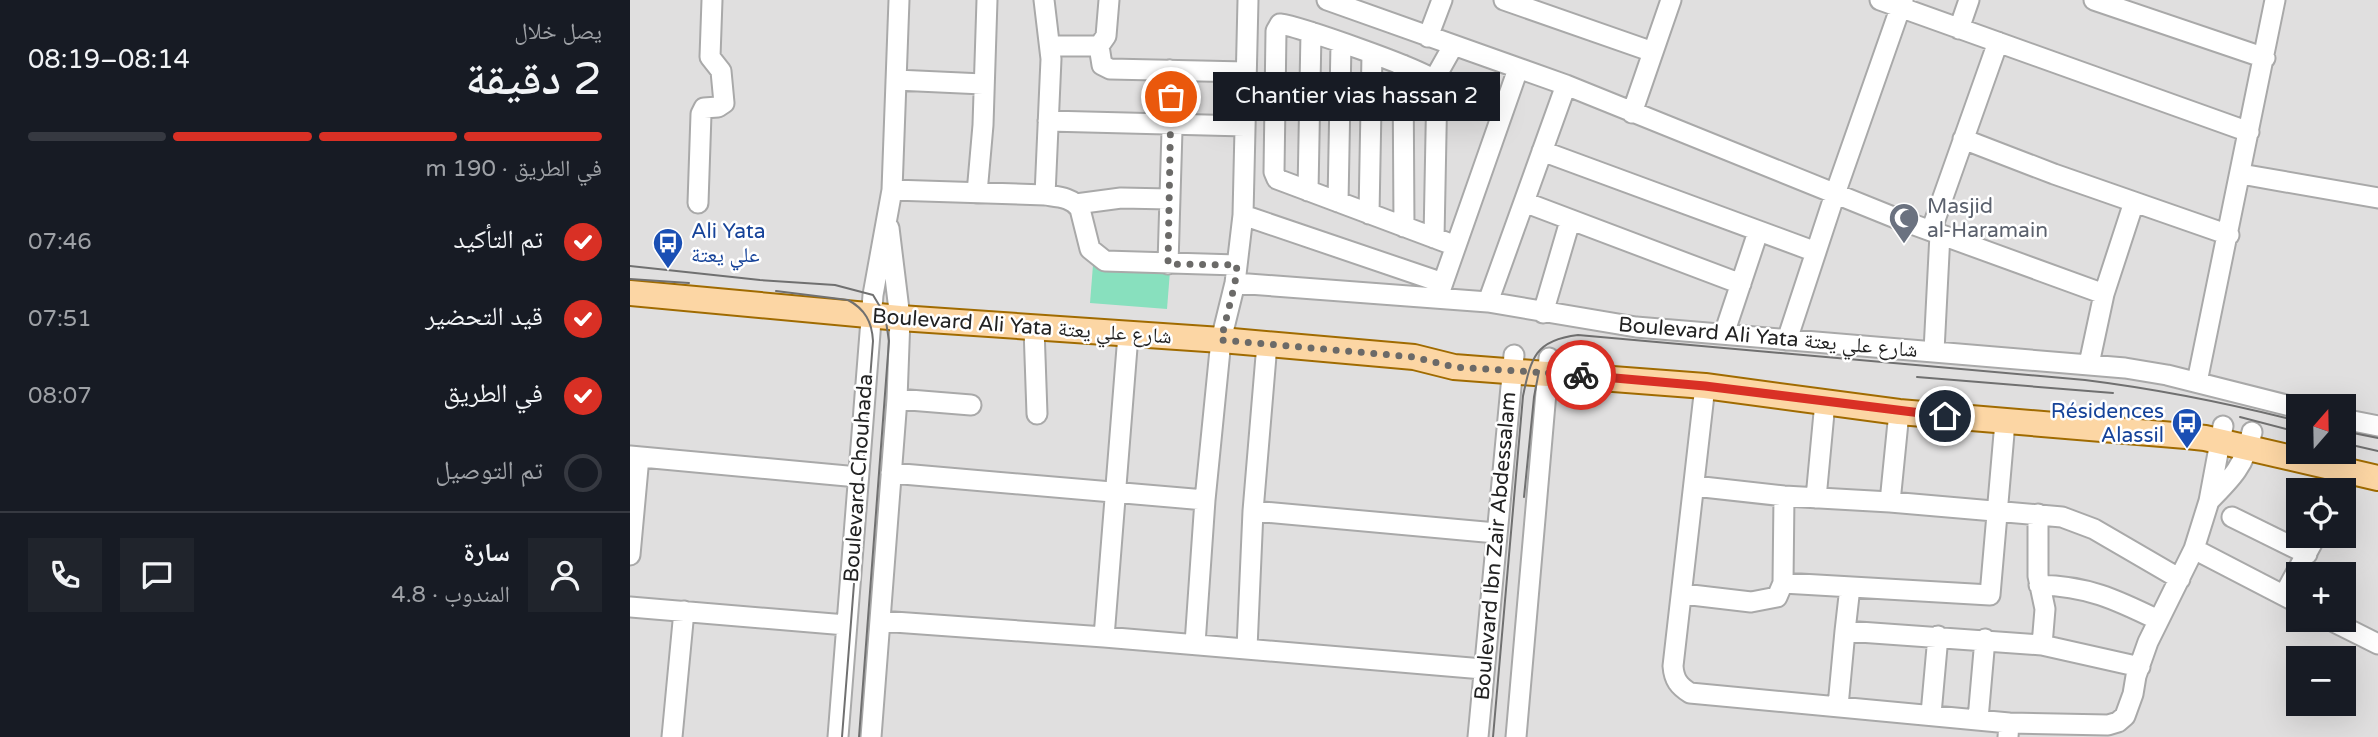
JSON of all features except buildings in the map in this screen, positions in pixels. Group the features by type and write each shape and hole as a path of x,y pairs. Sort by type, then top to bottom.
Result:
{"main road":[{"name":"Boulevard Ali Yata شارع علي يعتة","path":"630,293 900,318 1221,340 1414,357 1454,367 1513,363 1707,370 1901,396 2187,420 2221,434 2251,441 2339,478"},
{"name":"Boulevard Ali Yata شارع علي يعتة","path":"1548,365 1899,412 2186,436 2221,434"},
{"name":"Boulevard Ali Yata شارع علي يعتة","path":"2251,441 2286,442"},
{"path":"2356,457 2378,461"},
{"name":"Boulevard Ali Yata شارع علي يعتة","path":"2356,480 2378,478"}],"street":[{"path":"698,203 701,114 704,108 718,107 724,103 725,97 720,71 710,57 712,0"},
{"name":"Boulevard Chouhada","path":"838,737 871,315 892,190 899,0"},
{"path":"977,193 987,0"},
{"path":"1044,0 1050,46 1045,195"},
{"path":"1110,0 1106,36 1099,46 1100,60 1106,68 1246,72"},
{"path":"1195,644 1205,500 1221,340 1236,274 1243,215 1248,0"},
{"path":"1327,0 1566,85 1835,194 2104,294"},
{"path":"1428,37 1442,0"},
{"path":"1504,0 1653,52"},
{"path":"1632,113 1671,0"},
{"path":"1880,0 1901,4 1959,29 2249,132"},
{"path":"1959,29 1969,0"},
{"path":"2094,0 2265,58"},
{"path":"2197,382 2276,0"},
{"path":"1787,340 1901,4"},
{"path":"1434,238 1438,85 1435,78 1341,43 1280,24 1276,31 1274,172 1280,181 1338,202 1369,214 1404,227 1434,238 1456,246"},
{"path":"1308,191 1311,33"},
{"path":"1934,351 1935,232 1963,139 1998,42"},
{"path":"1338,202 1341,43"},
{"path":"1050,46 1099,46"},
{"path":"1435,78 1453,46"},
{"path":"1369,214 1372,54"},
{"path":"1403,65 1404,227"},
{"path":"1168,264 1172,124 1170,69"},
{"path":"1243,215 1440,290 1518,69"},
{"path":"896,80 983,84"},
{"path":"1488,302 1566,85"},
{"path":"1048,121 1245,126"},
{"path":"1963,139 2228,235"},
{"path":"1542,151 1815,252"},
{"path":"2241,174 2378,198"},
{"path":"892,190 1045,195 1068,199 1076,204 1121,198 1170,199"},
{"path":"1524,202 1741,284"},
{"path":"2089,364 2104,294 2134,202"},
{"name":"Boulevard Ali Yata شارع علي يعتة","path":"1076,204 1085,223 1090,249 1105,261 1168,264 1236,274 1440,290 1543,313 1636,327 2089,364 2151,372 2286,405"},
{"name":"Boulevard Chouhada","path":"871,737 897,399 900,318 887,220"},
{"path":"1543,313 1570,221"},
{"path":"1724,334 1758,232"},
{"path":"1034,328 1037,414"},
{"path":"1104,636 1128,335"},
{"path":"1247,648 1253,511 1267,344"},
{"name":"Boulevard Ibn Zair Abdessalam","path":"1478,737 1513,363"},
{"name":"Boulevard Ibn Zair Abdessalam","path":"1516,737 1548,365"},
{"path":"1705,386 1673,666 1673,676 1680,686 1690,693 1978,719 2008,730 2108,725 2125,716 2158,620 2194,549 2209,501 2221,434"},
{"path":"897,399 971,405"},
{"path":"1816,498 1825,402"},
{"path":"1890,502 1899,412"},
{"path":"1783,583 1979,595 1992,510 1998,421"},
{"path":"2356,422 2378,426"},
{"path":"2209,501 2243,464 2251,441"},
{"path":"630,555 635,457 858,477"},
{"path":"891,473 1205,500"},
{"path":"1694,486 1784,496 2062,517 2094,528 2180,579"},
{"path":"1683,594 1762,601 1777,597 1783,583 1784,496"},
{"path":"1253,511 1496,533"},
{"path":"2038,514 2039,585 2045,609 2042,645"},
{"path":"2232,517 2307,554"},
{"path":"2304,562 2310,548"},
{"path":"2194,549 2286,596"},
{"path":"2039,585 2080,588 2158,620"},
{"path":"1838,706 1850,587"},
{"path":"630,607 846,625"},
{"path":"672,737 684,611"},
{"path":"880,621 1104,636 1483,669"},
{"path":"1845,631 2042,645 2140,667"},
{"path":"2355,632 2378,643"},
{"path":"1931,714 1938,636"},
{"path":"1978,719 1985,639"}],"shaded area":[{"path":"630,0 2378,0 2378,737 630,737"}],"green space":[{"path":"1093,265 1170,271 1167,309 1090,303"}],"tram line":[{"path":"630,266 835,285 873,295 885,315 889,341 859,737"},
{"path":"630,279 689,283"},
{"path":"776,291 848,300 863,312 872,334 842,737"},
{"path":"1493,737 1523,396 1537,353 1552,341 1578,335 2085,380 2192,397 2286,418"},
{"path":"1524,497 1539,371"},
{"path":"1917,377 2113,393"},
{"path":"2240,417 2286,429"},
{"path":"2356,434 2378,438"},
{"path":"2356,446 2378,451"}],"way so far":[{"path":"1171,97 1168,264 1237,265 1221,340 1414,357 1454,367 1581,375"}],"place":[{"name":"Chantier vias hassan 2","path":"1171,97"},
{"name":"Masjid al-Haramain","path":"1904,245"},
{"name":"Ali Yata علي يعتة","path":"668,270"},
{"name":"Résidences Alassil","path":"2187,450"}],"route":[{"path":"1581,375 1705,386 1945,416"}]}
